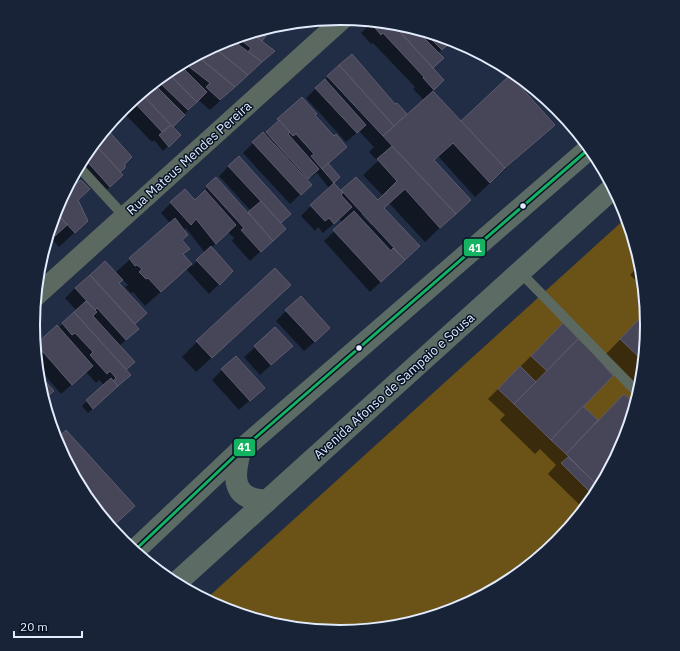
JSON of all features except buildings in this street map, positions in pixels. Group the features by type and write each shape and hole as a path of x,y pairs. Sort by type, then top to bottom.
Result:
{"main road":[{"path":"138,547 240,451 585,152"},
{"name":"Avenida Afonso de Sampaio e Sousa","path":"180,580 609,191"},
{"path":"240,451 236,469 237,485 241,492 250,498 267,501"}],"street":[{"name":"Rua Mateus Mendes Pereira","path":"41,291 328,26"}],"lane":[{"path":"83,171 124,216"},
{"path":"520,272 634,389"}],"shaded area":[{"path":"622,221 635,267 640,306 640,345 635,384 625,422 610,458 600,476 566,524 538,551 507,575 473,595 418,616 379,623 340,626 281,620 243,610 209,596"}],"transit line":[{"name":"41","path":"138,547 240,451 585,152"}]}
